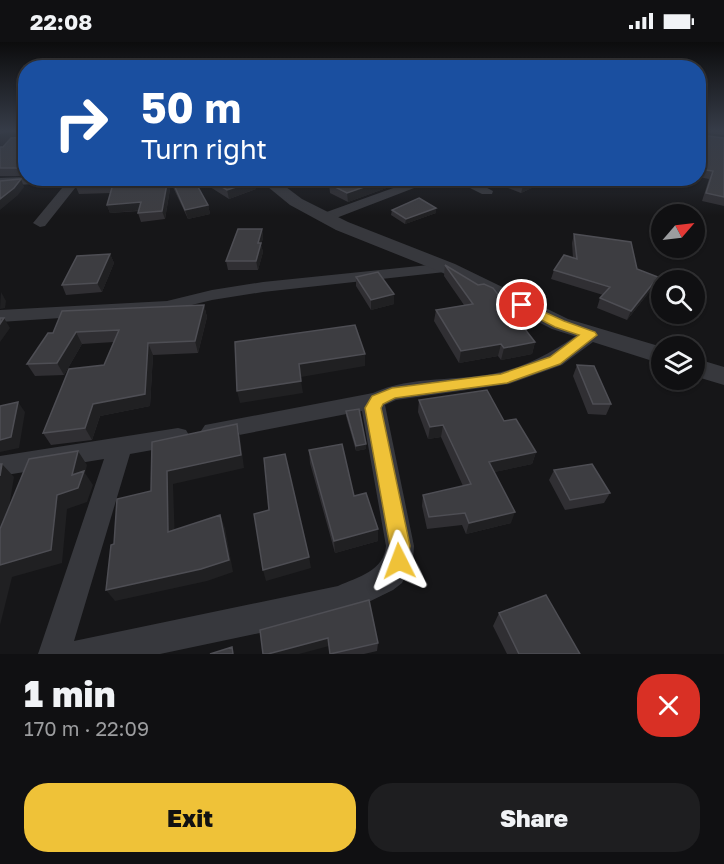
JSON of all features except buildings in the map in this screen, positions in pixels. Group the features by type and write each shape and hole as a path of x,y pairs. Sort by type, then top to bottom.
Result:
{"street":[{"path":"0,182 18,181"},
{"path":"40,223 70,186"},
{"path":"275,186 296,202 342,226 448,268 560,324 651,353"},
{"path":"326,217 412,186"},
{"path":"476,186 488,191"},
{"path":"0,316 167,306 212,295 263,287 448,268"},
{"path":"0,466 120,447 377,400 392,393 502,379 555,360 590,335"},
{"path":"705,370 724,376"},
{"path":"82,654 339,601 383,580 392,573 399,561 400,546 373,408 377,400"},
{"path":"54,654 120,447"}],"route":[{"path":"399,561 400,546 373,408 377,400 392,393 502,379 555,360 590,335 560,324 522,305"}]}
